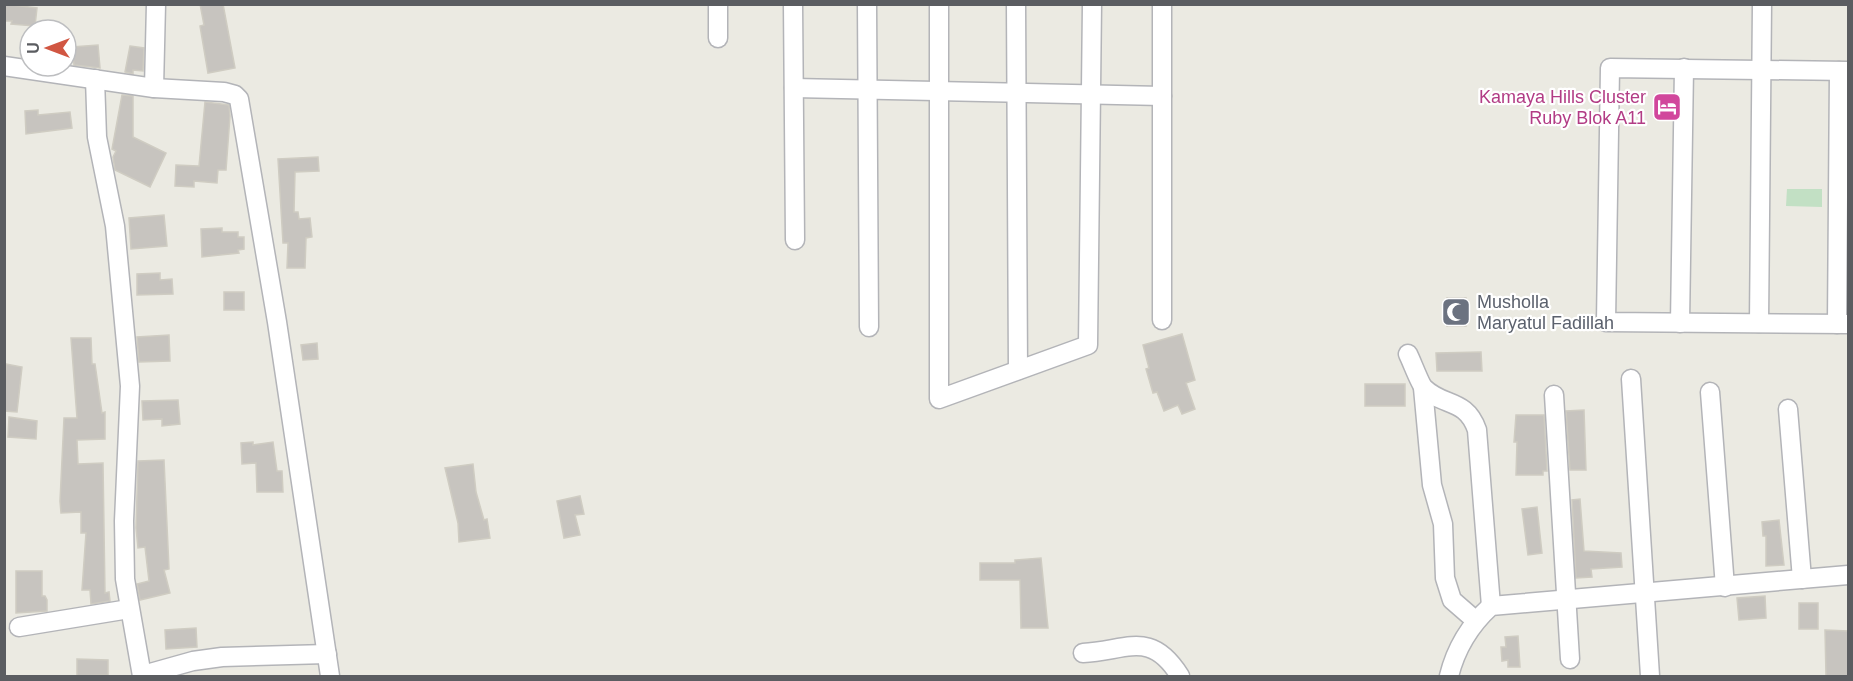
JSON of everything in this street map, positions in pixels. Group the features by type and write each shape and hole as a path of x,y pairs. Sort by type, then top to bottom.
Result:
{"street":[{"path":"154,88 156,4"},
{"path":"718,4 718,38"},
{"path":"793,4 795,240"},
{"path":"867,4 869,327"},
{"path":"939,4 939,399 1088,345 1089,95 1092,4"},
{"path":"1016,4 1018,370"},
{"path":"1162,4 1162,320"},
{"path":"1759,323 1762,4"},
{"path":"4,66 154,88 224,92 236,95 239,99 330,676"},
{"path":"1610,68 1684,68 1844,71 1843,324 1606,322 1610,68"},
{"path":"1680,322 1684,68"},
{"path":"95,79 97,137 115,226 130,386 124,521 125,579 142,676 193,661 222,657 327,654"},
{"path":"794,88 1162,96"},
{"path":"1408,354 1423,387 1432,485 1442,511 1445,578 1452,600 1475,620"},
{"path":"1631,379 1650,676"},
{"path":"1423,387 1473,417 1477,430 1491,606"},
{"path":"1710,392 1725,587"},
{"path":"1554,395 1570,659"},
{"path":"1788,409 1802,579"},
{"path":"1449,676 1455,653 1475,620 1491,606 1848,575"},
{"path":"19,627 129,609"},
{"path":"1083,653 1119,648 1154,648 1169,659 1180,676"}],"green space":[{"path":"1787,189 1822,189 1822,207 1786,206"}],"building":[{"path":"4,4 37,8 36,18 18,18 18,25 11,24 12,21 4,21"},
{"path":"200,4 223,4 235,68 208,73 200,26 204,25"},
{"path":"98,45 100,68 78,65 78,47"},
{"path":"130,46 144,48 143,71 133,70 133,74 125,72"},
{"path":"122,95 133,96 133,137 166,153 150,187 115,170 113,157 116,151 112,149"},
{"path":"205,102 229,105 226,170 218,170 217,183 194,181 194,187 175,186 176,165 199,166"},
{"path":"38,110 38,115 70,112 72,128 26,134 25,111"},
{"path":"318,157 319,171 295,172 294,212 298,212 299,219 310,218 312,237 306,238 305,268 287,268 288,243 283,243 278,159"},
{"path":"164,215 167,246 131,249 129,218"},
{"path":"222,228 222,232 238,232 238,237 244,237 244,249 238,250 239,253 202,257 201,229"},
{"path":"160,273 160,280 172,279 173,294 137,295 137,274"},
{"path":"224,292 244,292 244,310 224,310"},
{"name":"Musholla Maryatul Fadillah","path":"1447,298 1466,298 1466,326 1447,326"},
{"path":"1182,334 1195,380 1186,383 1195,409 1182,414 1178,405 1164,411 1157,392 1153,393 1146,369 1149,368 1143,345"},
{"path":"169,335 170,361 139,362 137,337"},
{"path":"71,338 91,338 92,364 95,364 102,413 105,412 105,439 77,440 78,464 103,463 105,593 109,592 110,601 91,604 90,590 82,590 86,533 81,533 81,512 61,513 60,501 64,418 77,418"},
{"path":"317,343 318,359 303,360 301,345"},
{"path":"1481,352 1482,371 1437,371 1436,353"},
{"path":"6,364 22,367 17,412 4,411"},
{"path":"1365,384 1405,384 1405,406 1365,406"},
{"path":"178,400 180,424 162,426 162,419 143,420 142,401"},
{"path":"1584,410 1586,470 1570,470 1566,411"},
{"path":"1516,415 1544,415 1547,471 1543,471 1543,475 1516,475 1517,442 1514,442"},
{"path":"9,417 37,421 36,439 8,437"},
{"path":"253,442 253,445 273,442 277,471 282,471 283,492 257,492 256,463 242,464 241,443"},
{"path":"164,460 169,569 164,570 170,593 140,600 137,584 149,581 145,547 138,548 136,528 138,461"},
{"path":"473,464 476,492 484,520 487,519 490,538 459,542 458,523 445,468"},
{"path":"580,496 584,514 575,515 580,535 564,538 557,501"},
{"path":"1580,499 1584,551 1621,553 1622,567 1591,569 1592,577 1576,578 1572,500"},
{"path":"1537,507 1542,553 1528,555 1522,509"},
{"path":"1779,520 1784,565 1766,566 1766,536 1763,536 1762,522"},
{"path":"1041,558 1048,628 1021,628 1020,580 980,580 980,563 1015,563 1015,560"},
{"path":"16,571 42,571 42,596 45,596 47,600 47,611 16,613"},
{"path":"1765,596 1766,618 1739,620 1737,598"},
{"path":"1799,603 1818,603 1818,629 1799,629"},
{"path":"196,628 197,647 166,649 165,630"},
{"path":"1825,630 1848,631 1848,676 1826,676"},
{"path":"1518,636 1520,667 1508,667 1508,660 1502,661 1501,647 1506,647 1505,637"},
{"path":"77,659 108,660 108,675 77,676"}],"place":[{"name":"Kamaya Hills Cluster Ruby Blok A11","path":"1667,107"},
{"name":"Musholla Maryatul Fadillah","path":"1456,312"}]}
